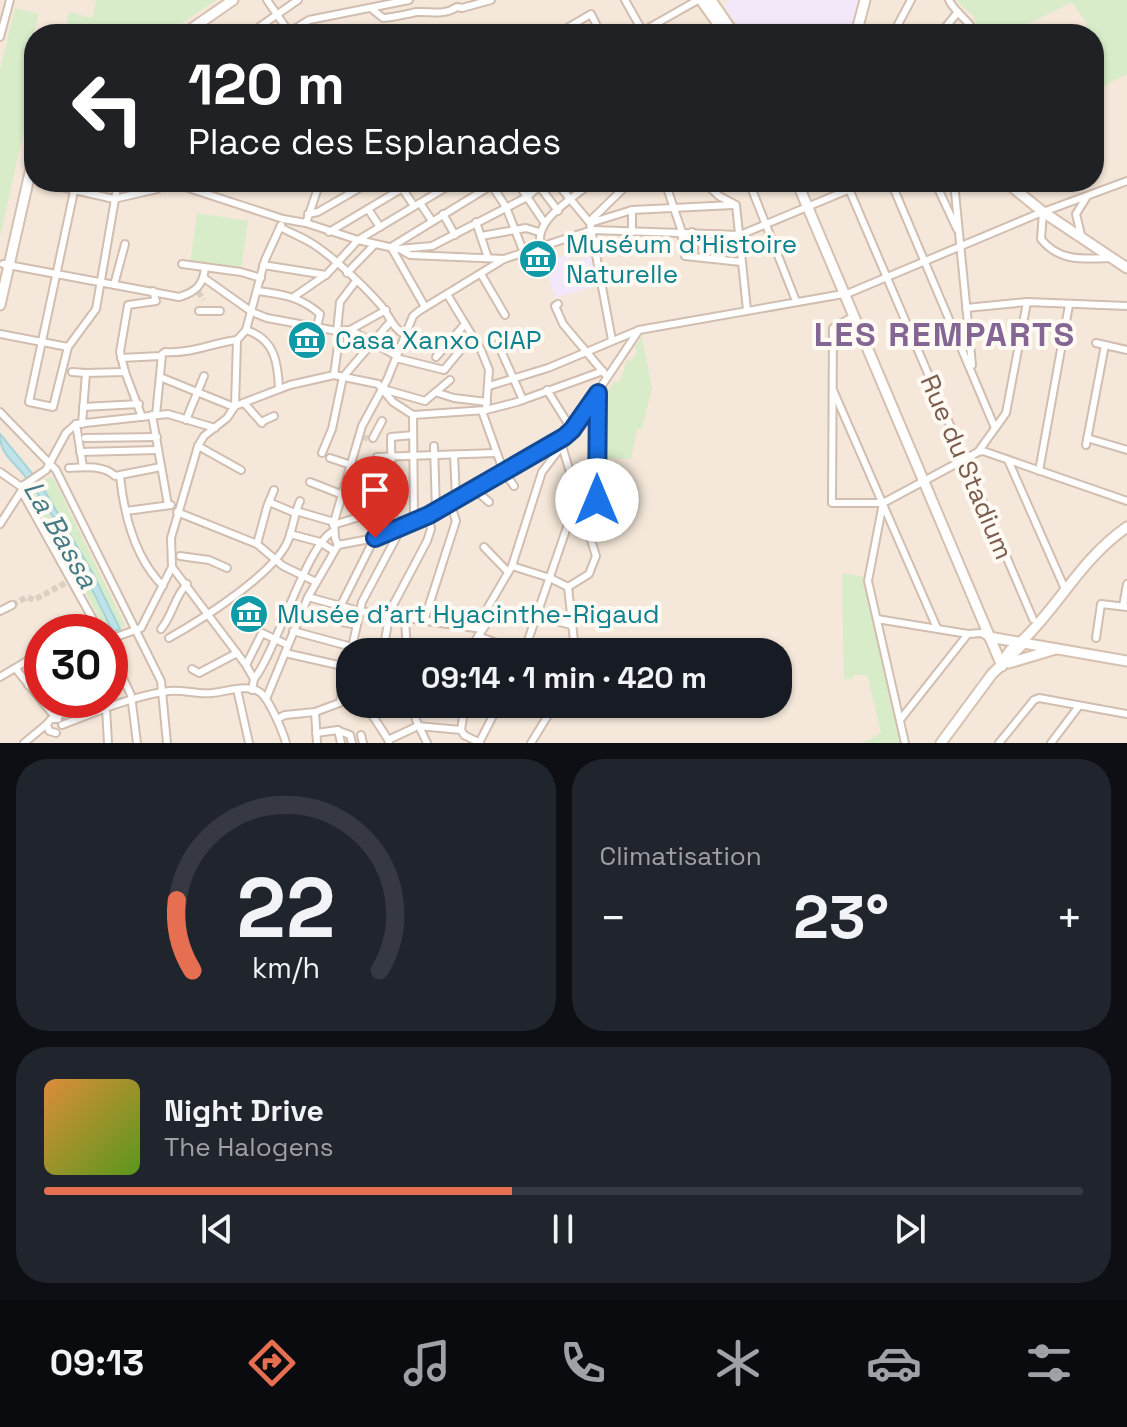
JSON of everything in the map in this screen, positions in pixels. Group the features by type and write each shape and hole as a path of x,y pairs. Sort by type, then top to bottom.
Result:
{"main road":[{"path":"198,24 233,0"},
{"path":"699,0 717,24"},
{"path":"711,0 727,24"},
{"path":"859,24 865,0"},
{"path":"0,305 24,172"},
{"path":"0,278 30,192"},
{"path":"801,192 1000,669"},
{"path":"1018,192 1127,268"},
{"path":"1000,669 1021,646 1022,633 1106,534 1127,520"},
{"path":"1064,586 1108,540 1127,527"},
{"path":"1034,622 1041,644"},
{"path":"989,637 1127,661"},
{"path":"941,743 992,674 1059,649"}],"street":[{"path":"0,37 10,0"},
{"path":"267,0 282,24"},
{"path":"264,24 298,0"},
{"path":"303,24 309,20 409,0"},
{"path":"372,9 383,18 418,12 449,12 457,7 491,0"},
{"path":"625,0 637,24"},
{"path":"657,24 699,0"},
{"path":"898,24 911,0"},
{"path":"949,0 970,24"},
{"path":"948,24 958,12"},
{"path":"575,24 592,16 596,24"},
{"path":"1104,189 1127,181"},
{"path":"75,192 29,398 29,402 53,407 68,347 92,318 116,192"},
{"path":"84,192 114,199 139,192"},
{"path":"194,192 395,248 410,255 504,259"},
{"path":"306,223 316,192"},
{"path":"308,214 326,208 353,192"},
{"path":"329,232 391,192"},
{"path":"406,192 432,221"},
{"path":"295,296 326,275 358,240 438,192"},
{"path":"395,248 478,192"},
{"path":"496,192 517,230 524,253"},
{"path":"524,192 544,222"},
{"path":"395,248 432,246 533,192"},
{"path":"547,192 558,211"},
{"path":"565,192 591,225 612,340"},
{"path":"541,245 539,232 544,222 580,192"},
{"path":"591,225 618,192"},
{"path":"669,192 676,207 685,256 741,262"},
{"path":"715,192 736,205"},
{"path":"753,192 796,301"},
{"path":"591,225 632,232 740,235 844,192"},
{"name":"Rue du Stadium","path":"850,192 1034,622"},
{"path":"895,192 995,428"},
{"path":"940,192 958,232"},
{"path":"955,192 972,370"},
{"path":"489,386 548,368 639,330 844,293 886,279 1097,192"},
{"path":"1082,239 1076,214 1091,194"},
{"path":"266,699 308,597 336,548 334,526 351,465 413,316 504,259 632,210 736,205"},
{"path":"736,205 747,310"},
{"path":"368,209 380,227"},
{"path":"632,210 632,232"},
{"path":"1043,212 1041,239 1060,256 1093,260 1111,258"},
{"path":"443,214 455,235"},
{"path":"235,407 237,340 246,330 263,265 283,219"},
{"path":"476,222 488,258"},
{"path":"280,227 309,241 347,273 386,310 395,329 405,335"},
{"path":"481,236 526,228 539,232"},
{"path":"692,232 694,249"},
{"path":"114,285 125,244"},
{"path":"347,273 375,244"},
{"path":"395,248 425,307"},
{"path":"6,264 179,297 197,291 205,268"},
{"path":"182,264 241,272 261,278"},
{"path":"263,265 326,275"},
{"path":"216,284 221,271"},
{"path":"481,274 505,315"},
{"path":"204,278 267,318 339,331 350,330 386,310"},
{"path":"334,375 340,302 356,281"},
{"path":"142,417 121,358 128,305 156,301 153,291"},
{"path":"258,291 295,296 320,314 317,327"},
{"path":"447,294 489,370 485,408 496,453 514,486"},
{"path":"204,300 202,310 220,311"},
{"path":"966,308 1027,302 1127,306"},
{"path":"854,316 833,328 832,503 883,503 978,452 1006,413 1027,302"},
{"path":"556,305 563,324 605,374"},
{"path":"1039,471 1069,305"},
{"path":"322,453 332,429 343,377 391,321"},
{"path":"436,357 465,324"},
{"path":"246,330 266,340 278,363 279,389"},
{"path":"350,330 397,357 444,370 472,336"},
{"path":"290,534 336,548 375,538 432,513 503,470 531,457 572,430 598,393 605,374 639,330"},
{"path":"0,334 68,347"},
{"path":"121,358 191,352 237,340"},
{"path":"1096,343 1127,350"},
{"path":"498,344 523,400"},
{"path":"1105,345 1086,441 1127,450"},
{"path":"161,355 154,415 168,505"},
{"path":"72,372 125,372"},
{"path":"83,467 79,424 86,373"},
{"path":"382,388 393,402 416,415 485,408 523,400 605,374"},
{"path":"128,632 141,628 146,621 172,567 175,556 171,538 198,446 204,436 235,407 279,389 334,375 367,381 425,401"},
{"path":"186,420 204,376"},
{"path":"160,377 235,407"},
{"path":"414,521 413,435 416,415 425,401 450,380"},
{"path":"831,386 937,628"},
{"path":"547,390 572,430"},
{"path":"438,393 485,408"},
{"path":"577,498 597,500 598,393"},
{"path":"244,403 262,423 274,416"},
{"path":"83,407 139,404"},
{"path":"0,412 48,467 106,470 115,476 161,467"},
{"path":"0,524 22,488 48,467 66,433 79,424 168,414 215,428"},
{"path":"373,438 382,421"},
{"path":"354,638 359,611 397,536 392,507 391,437 413,435"},
{"path":"81,437 157,437"},
{"path":"478,638 485,626 488,607 510,569 545,468 562,446 564,437"},
{"path":"198,446 241,470"},
{"path":"386,638 390,616 431,529 434,446"},
{"path":"562,446 596,556 589,574 568,587"},
{"path":"80,452 158,450"},
{"path":"978,452 1125,500 1127,508"},
{"path":"377,457 496,453"},
{"path":"424,621 456,521 454,455"},
{"path":"531,457 545,468"},
{"path":"330,458 351,465"},
{"path":"1008,460 1064,586"},
{"path":"62,469 134,629 161,681 167,743"},
{"path":"0,472 22,488 88,614"},
{"path":"120,476 126,511 139,554 163,586"},
{"path":"348,477 392,478"},
{"path":"310,482 343,496 393,492"},
{"path":"473,488 489,502"},
{"path":"257,544 274,490"},
{"path":"528,638 577,498"},
{"path":"169,638 209,616 275,559 286,545 300,501"},
{"path":"269,502 334,526"},
{"path":"883,503 868,581 905,743"},
{"path":"126,511 168,505 257,544 275,559 316,582"},
{"path":"252,690 254,679 303,576 327,533 334,526 392,507"},
{"path":"340,607 375,538"},
{"path":"484,547 510,569 550,578 568,587"},
{"path":"175,556 209,560 227,568"},
{"path":"172,567 254,679"},
{"path":"161,629 170,619 187,584"},
{"path":"1096,638 1101,604 1125,607 1127,584"},
{"path":"568,587 573,638"},
{"path":"308,597 340,607 424,621 491,638"},
{"path":"0,611 12,605"},
{"path":"312,616 357,625"},
{"path":"537,616 571,625"},
{"path":"405,619 406,638"},
{"path":"877,619 968,634 981,633 989,637"},
{"path":"293,631 336,647"},
{"path":"246,665 262,633 288,645"},
{"path":"900,720 968,634"},
{"path":"192,669 199,673 237,653"},
{"path":"285,653 336,665"},
{"path":"0,677 24,664"},
{"path":"16,669 24,680"},
{"path":"237,689 249,743"},
{"path":"128,701 163,692 206,694 252,690 266,699 286,743"},
{"path":"128,691 132,700 137,743"},
{"path":"999,743 1034,700 1039,698 1127,714"},
{"path":"277,719 285,715 315,712 336,703"},
{"path":"1051,743 1079,706"},
{"path":"315,712 317,743"},
{"path":"24,743 51,719 56,718 62,725"},
{"path":"47,724 56,737 62,725 80,718"},
{"path":"107,718 108,743"},
{"path":"376,718 389,741 418,726 461,730"},
{"path":"416,718 427,743"},
{"path":"463,718 461,730 464,735 480,743 492,718"},
{"path":"531,743 546,718"},
{"path":"316,733 339,731 350,735 352,743"},
{"path":"339,731 341,743"}],"shaded area":[{"path":"0,0 1127,0 1127,743 0,743"},
{"path":"731,0 859,0 853,24 736,24 724,5"},
{"path":"566,255 572,262 594,255 591,257 599,285 555,298 546,268 556,267 552,260"}],"green space":[{"path":"96,0 216,0 181,24 66,24 69,12 92,18"},
{"path":"956,0 1127,0 1127,74 1104,86 1104,24 1086,24 1072,2 1028,24 977,24"},
{"path":"15,8 39,14 36,24 24,24 24,128 0,237 0,70"},
{"path":"197,213 248,221 241,270 190,264"},
{"path":"642,336 652,388 642,429 637,429 631,459 601,458 601,401 614,382 620,381 627,360 631,361 637,352 635,347"},
{"path":"49,477 54,479 119,614 113,614 40,483"},
{"path":"33,488 86,576 104,614 97,614 30,494"},
{"path":"842,573 863,577 901,743 862,743 881,733 867,675 844,679"}],"water":[{"path":"0,434 40,483 113,614 104,614 62,531 24,475 4,452"}],"tunnel":[{"path":"198,292 204,300"},
{"path":"362,437 373,438"},
{"path":"12,605 27,597 34,600 67,582"}],"place":[{"name":"Muséum d’Histoire Naturelle","path":"538,259"},
{"name":"Casa Xanxo CIAP","path":"307,340"},
{"name":"Musée d'art Hyacinthe-Rigaud","path":"249,614"}],"district":[{"name":"LES REMPARTS","path":"945,334"}],"route":[{"path":"375,538 429,515 564,437 598,393 597,500"}],"water label":[{"name":"La Bassa","path":"61,534"}]}
